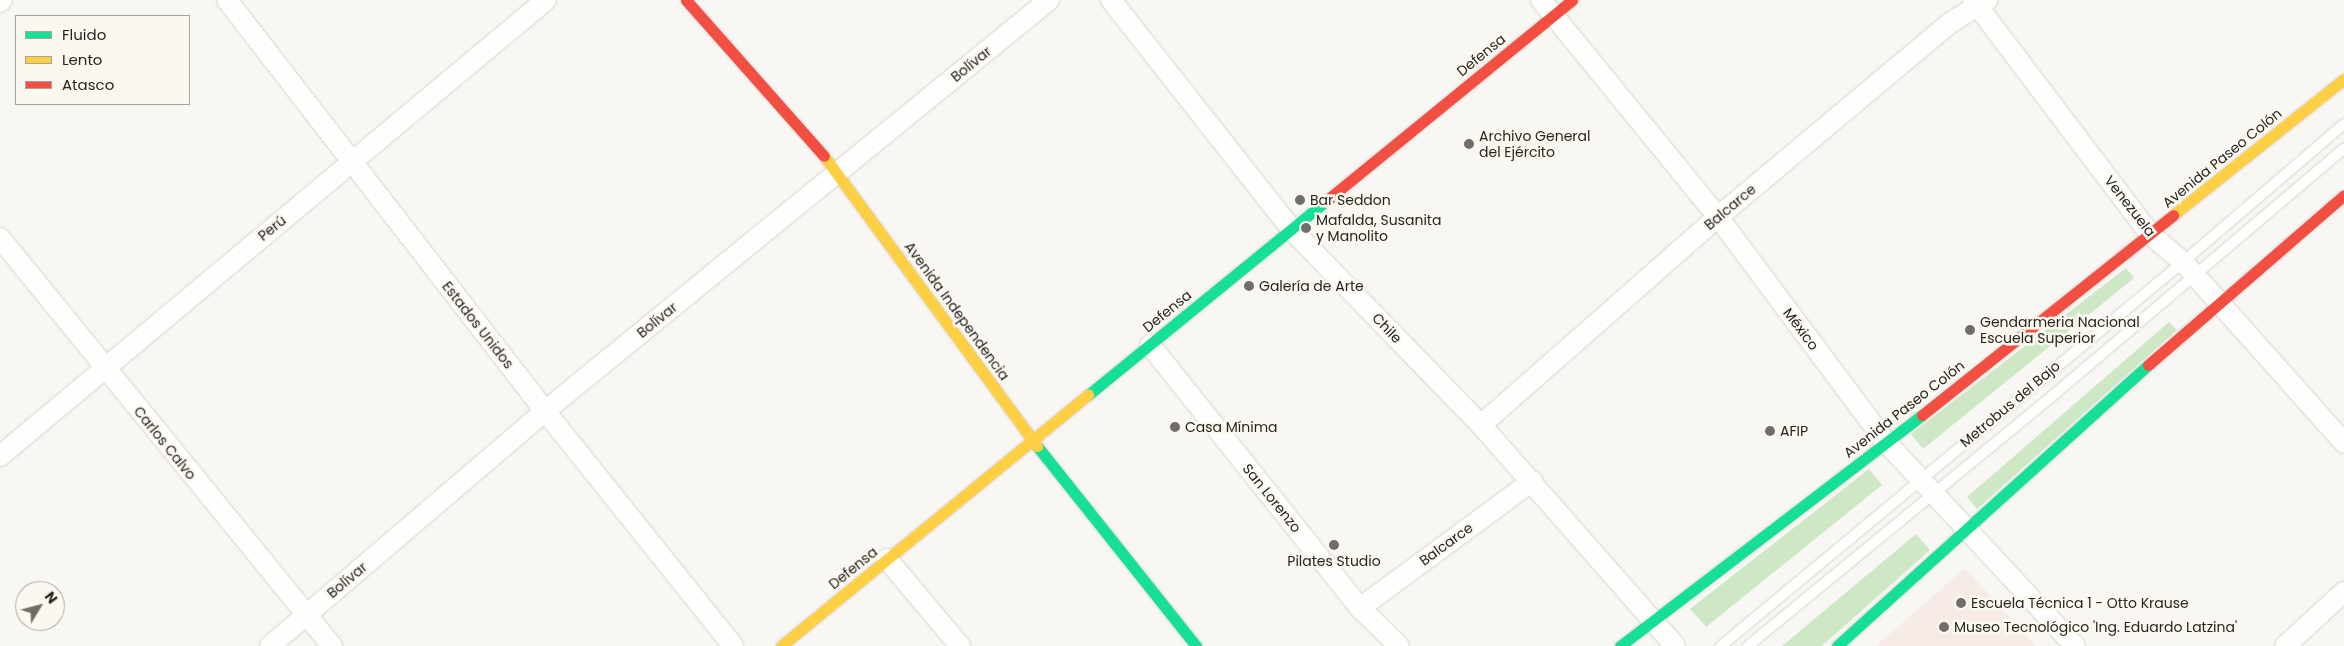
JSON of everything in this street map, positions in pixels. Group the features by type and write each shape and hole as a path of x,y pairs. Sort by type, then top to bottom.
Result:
{"main road":[{"name":"Avenida Independencia","path":"686,0 838,172 1032,440 1196,646"},
{"name":"Defensa","path":"781,646 1291,229 1548,8 1572,0"},
{"name":"Avenida Paseo Colón","path":"1620,646 2151,235 2344,79"},
{"path":"1837,646 2220,302 2344,195"}],"street":[{"name":"Estados Unidos","path":"227,0 351,163 545,411 733,646"},
{"name":"Perú","path":"0,456 103,368 546,0"},
{"name":"Bolívar","path":"270,646 545,411 1049,0"},
{"name":"Chile","path":"1111,0 1291,229 1481,425 1675,646"},
{"name":"Balcarce","path":"1481,425 1718,217 1950,23 1979,2"},
{"name":"Venezuela","path":"1979,2 2151,235 2189,268 2344,443"},
{"name":"México","path":"1548,8 1718,217 1886,442 2075,646"},
{"name":"Carlos Calvo","path":"0,238 103,368 305,616 332,646"},
{"name":"San Lorenzo","path":"1150,345 1388,641"},
{"name":"Balcarce","path":"1360,608 1532,481"},
{"path":"888,559 960,646"},
{"path":"2284,646 2344,592"}],"lane":[{"name":"Metrobus del Bajo","path":"1748,646 1927,486 2189,268 2344,124"},
{"name":"Metrobus del Bajo","path":"1721,646 1927,486 2189,268 2344,149"}],"shaded area":[{"name":"Escuela Técnica 1 - Otto Krause","path":"1965,568 2036,646 1876,646"}],"green space":[{"path":"2126,268 2134,278 1923,449 1911,434"},
{"path":"2169,322 2177,330 1977,509 1967,497"},
{"path":"1869,469 1882,485 1706,627 1690,609"},
{"path":"1916,534 1930,550 1822,646 1782,646"}],"traffic: fast":[{"path":"1088,395 1327,200"},
{"path":"1837,646 2148,365"},
{"path":"1620,646 1922,415"},
{"path":"1037,446 1196,646"}],"traffic: slow":[{"path":"2173,215 2344,79"},
{"path":"824,156 1037,446"},
{"path":"781,646 1088,395"}],"traffic: jam":[{"path":"686,0 824,156"},
{"path":"1327,200 1572,0"},
{"path":"2148,365 2344,195"},
{"path":"1922,415 2173,215"}],"place":[{"name":"Archivo General del Ejército","path":"1469,144"},
{"name":"Bar Seddon","path":"1300,200"},
{"name":"Mafalda, Susanita y Manolito","path":"1306,228"},
{"name":"Galería de Arte","path":"1249,286"},
{"name":"Gendarmeria Nacional Escuela Superior","path":"1970,330"},
{"name":"Casa Mínima","path":"1175,427"},
{"name":"AFIP","path":"1770,431"},
{"name":"Pilates Studio","path":"1334,545"},
{"name":"Escuela Técnica 1 - Otto Krause","path":"1961,603"},
{"name":"Museo Tecnológico 'Ing. Eduardo Latzina'","path":"1944,627"}]}
